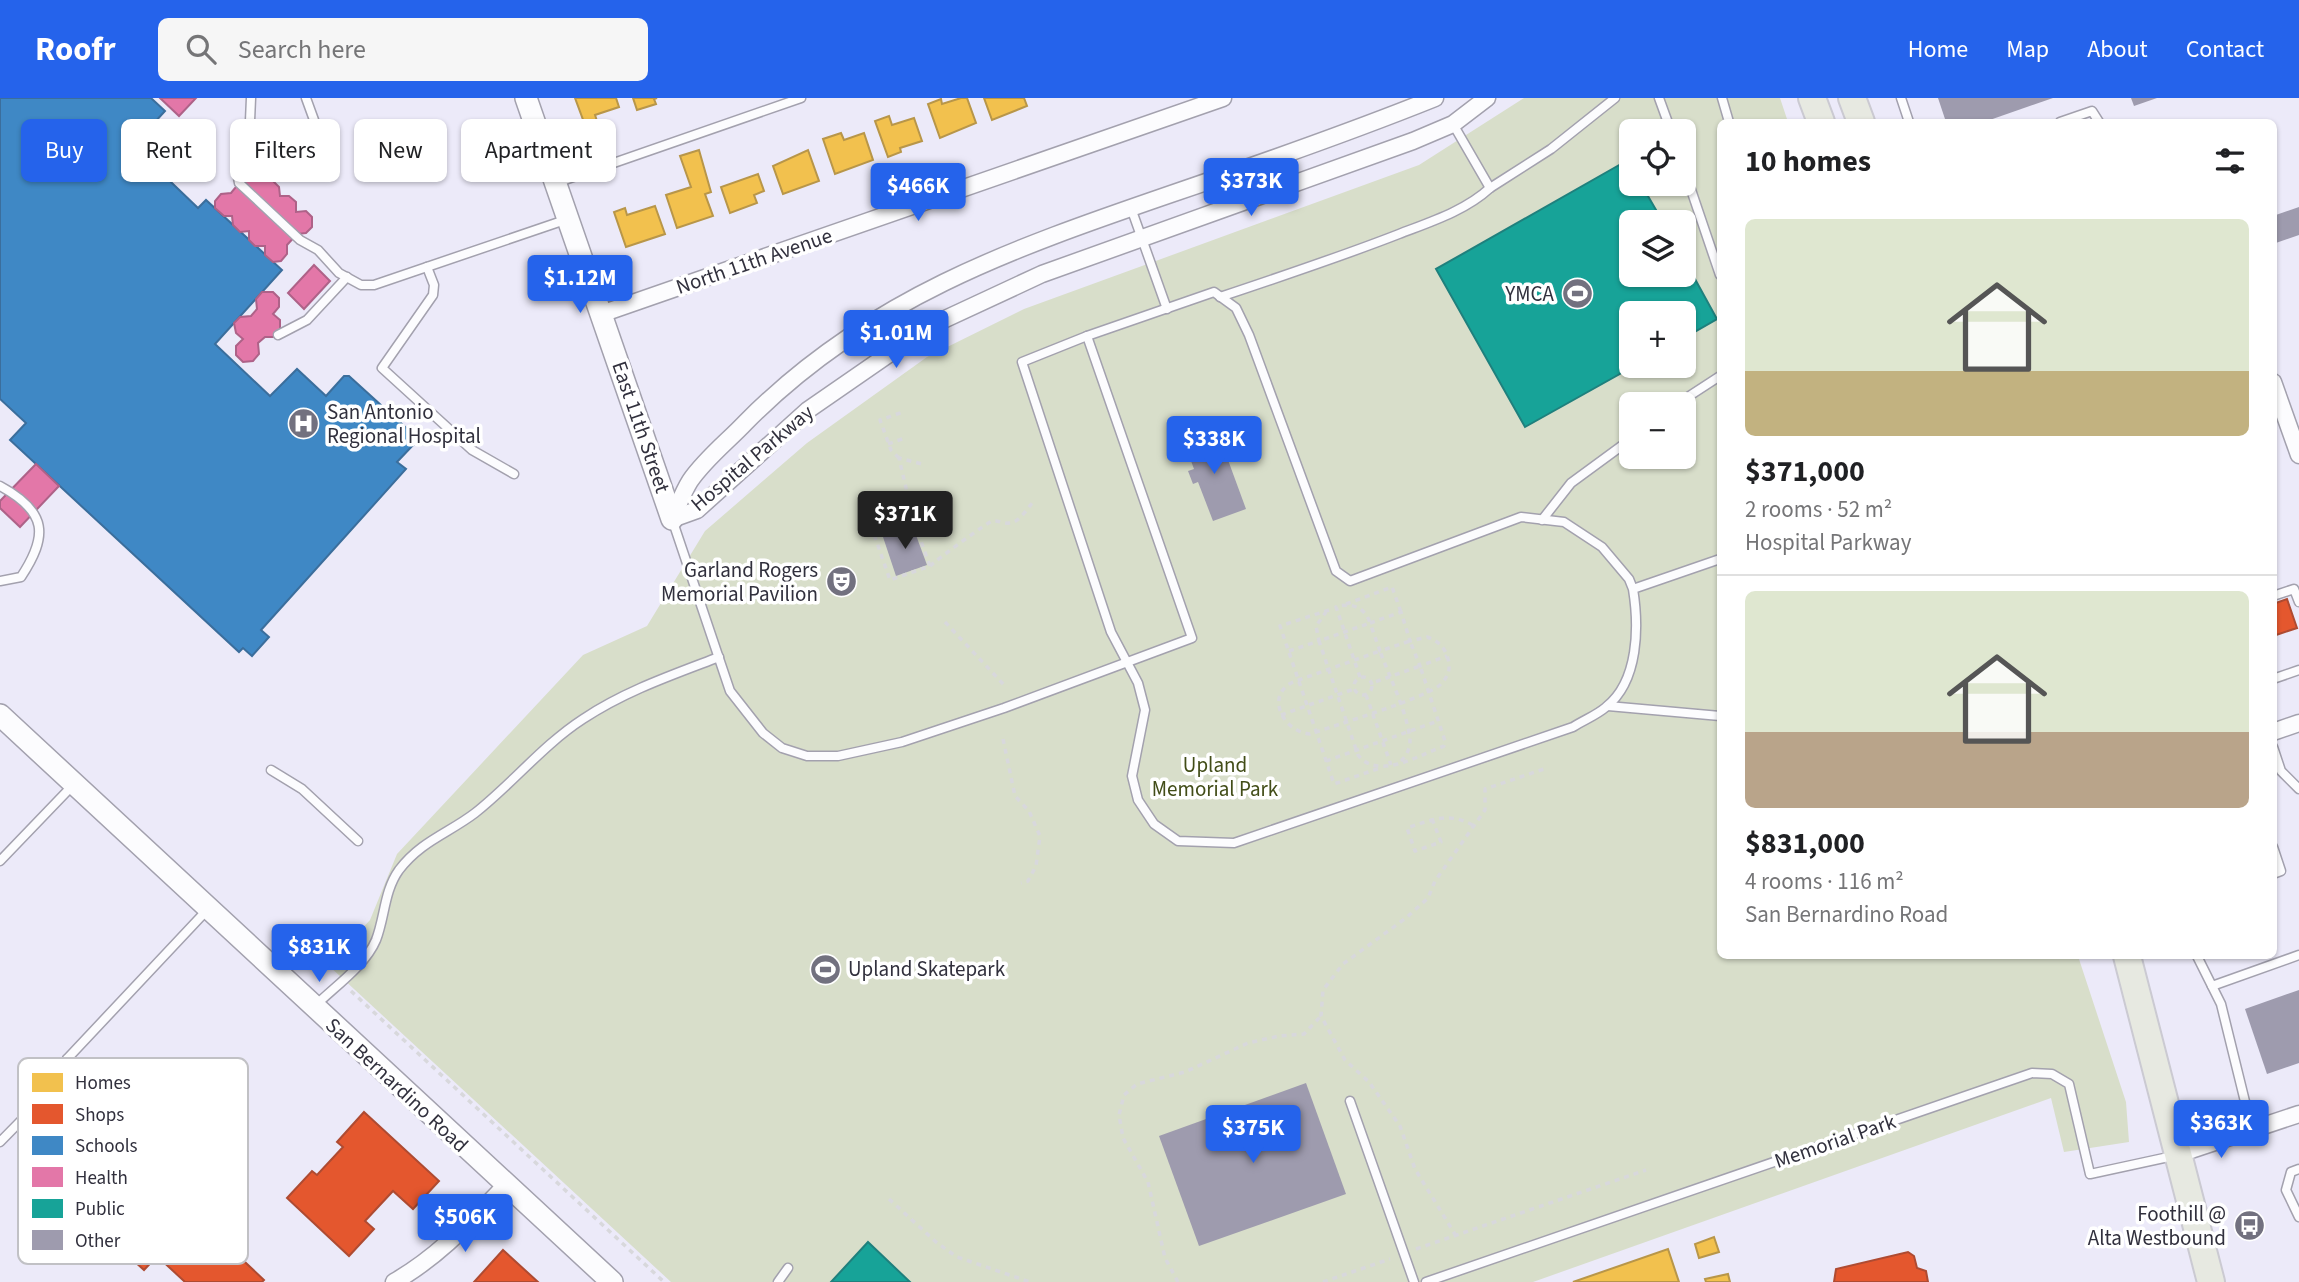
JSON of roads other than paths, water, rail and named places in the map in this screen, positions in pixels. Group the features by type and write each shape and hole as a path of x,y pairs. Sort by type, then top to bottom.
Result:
{"main road":[{"path":"1812,98 1820,119"},
{"path":"1852,98 1860,119"},
{"path":"2127,959 2211,1282"}],"street":[{"name":"East 11th Street","path":"526,98 672,519"},
{"name":"North 11th Avenue","path":"601,314 1223,98"},
{"name":"Hospital Parkway","path":"672,519 693,477 796,374 894,307 965,270 1031,242 1275,159 1434,98"},
{"path":"1434,98 1453,124"},
{"name":"Hospital Parkway","path":"672,519 697,510 808,410 928,327 1042,274 1413,141 1453,124 1487,98"},
{"path":"2277,393 2299,455"},
{"name":"San Bernardino Road","path":"0,715 612,1282"},
{"path":"2277,726 2299,723"},
{"path":"2179,1154 2299,1114"},
{"path":"394,1282 457,1236 505,1185"}],"lane":[{"path":"251,98 250,121 236,166 239,183 300,240 318,250 339,273 361,285 374,285 568,219"},
{"path":"306,98 314,119"},
{"path":"556,183 801,98"},
{"path":"1220,297 1412,229 1476,201 1490,188 1551,149 1615,98"},
{"path":"1659,98 1667,119"},
{"path":"1722,98 1728,119"},
{"path":"1901,98 1908,119"},
{"path":"2069,119 2092,111 2097,119"},
{"path":"1453,124 1490,188"},
{"path":"1693,196 1717,266"},
{"path":"1131,208 1167,309"},
{"path":"427,267 434,285 433,295 382,368 472,450 514,474"},
{"path":"278,335 300,325 347,277"},
{"path":"1214,292 1236,308 1249,335 1336,571 1350,581 1521,517 1564,522 1602,547 1629,579 1638,620 1628,677 1608,706 1573,727 1234,843 1178,841 1154,824 1138,800 1132,776 1145,710 1129,661 1108,623 1022,362 1087,336 1167,309 1214,292"},
{"path":"672,519 730,691 741,709 782,748 807,756 838,756 901,742 1004,708 1192,638 1087,336"},
{"path":"1695,392 1717,378"},
{"path":"1542,520 1571,483 1619,448"},
{"path":"0,486 32,514 40,539 34,559 20,577 0,581"},
{"path":"1633,589 1717,560"},
{"path":"2277,595 2294,589 2299,602"},
{"path":"313,1007 365,958 375,943 388,894 399,870 433,837 486,804 545,748 583,719 659,680 719,657"},
{"path":"2277,677 2299,670"},
{"path":"1608,706 1717,716"},
{"path":"2277,759 2281,771 2299,789"},
{"path":"271,770 302,789 358,841"},
{"path":"0,861 74,784"},
{"path":"68,1058 208,909"},
{"path":"2212,986 2299,955"},
{"path":"2199,959 2221,1004 2252,1130"},
{"name":"Memorial Park","path":"1426,1282 2032,1073 2052,1074 2069,1084 2090,1174 2179,1154"},
{"path":"1350,1101 1414,1282"},
{"path":"0,1142 18,1124"},
{"path":"2299,1169 2291,1172 2286,1190 2299,1217"},
{"path":"778,1282 788,1268"}],"place":[{"name":"YMCA","path":"1577,294"},
{"name":"San Antonio Regional Hospital","path":"304,424"},
{"name":"Garland Rogers Memorial Pavilion","path":"841,582"},
{"name":"Upland Skatepark","path":"825,969"},
{"name":"Foothill @ Alta Westbound","path":"2249,1226"}],"park label":[{"name":"Upland Memorial Park","path":"1215,777"}]}
